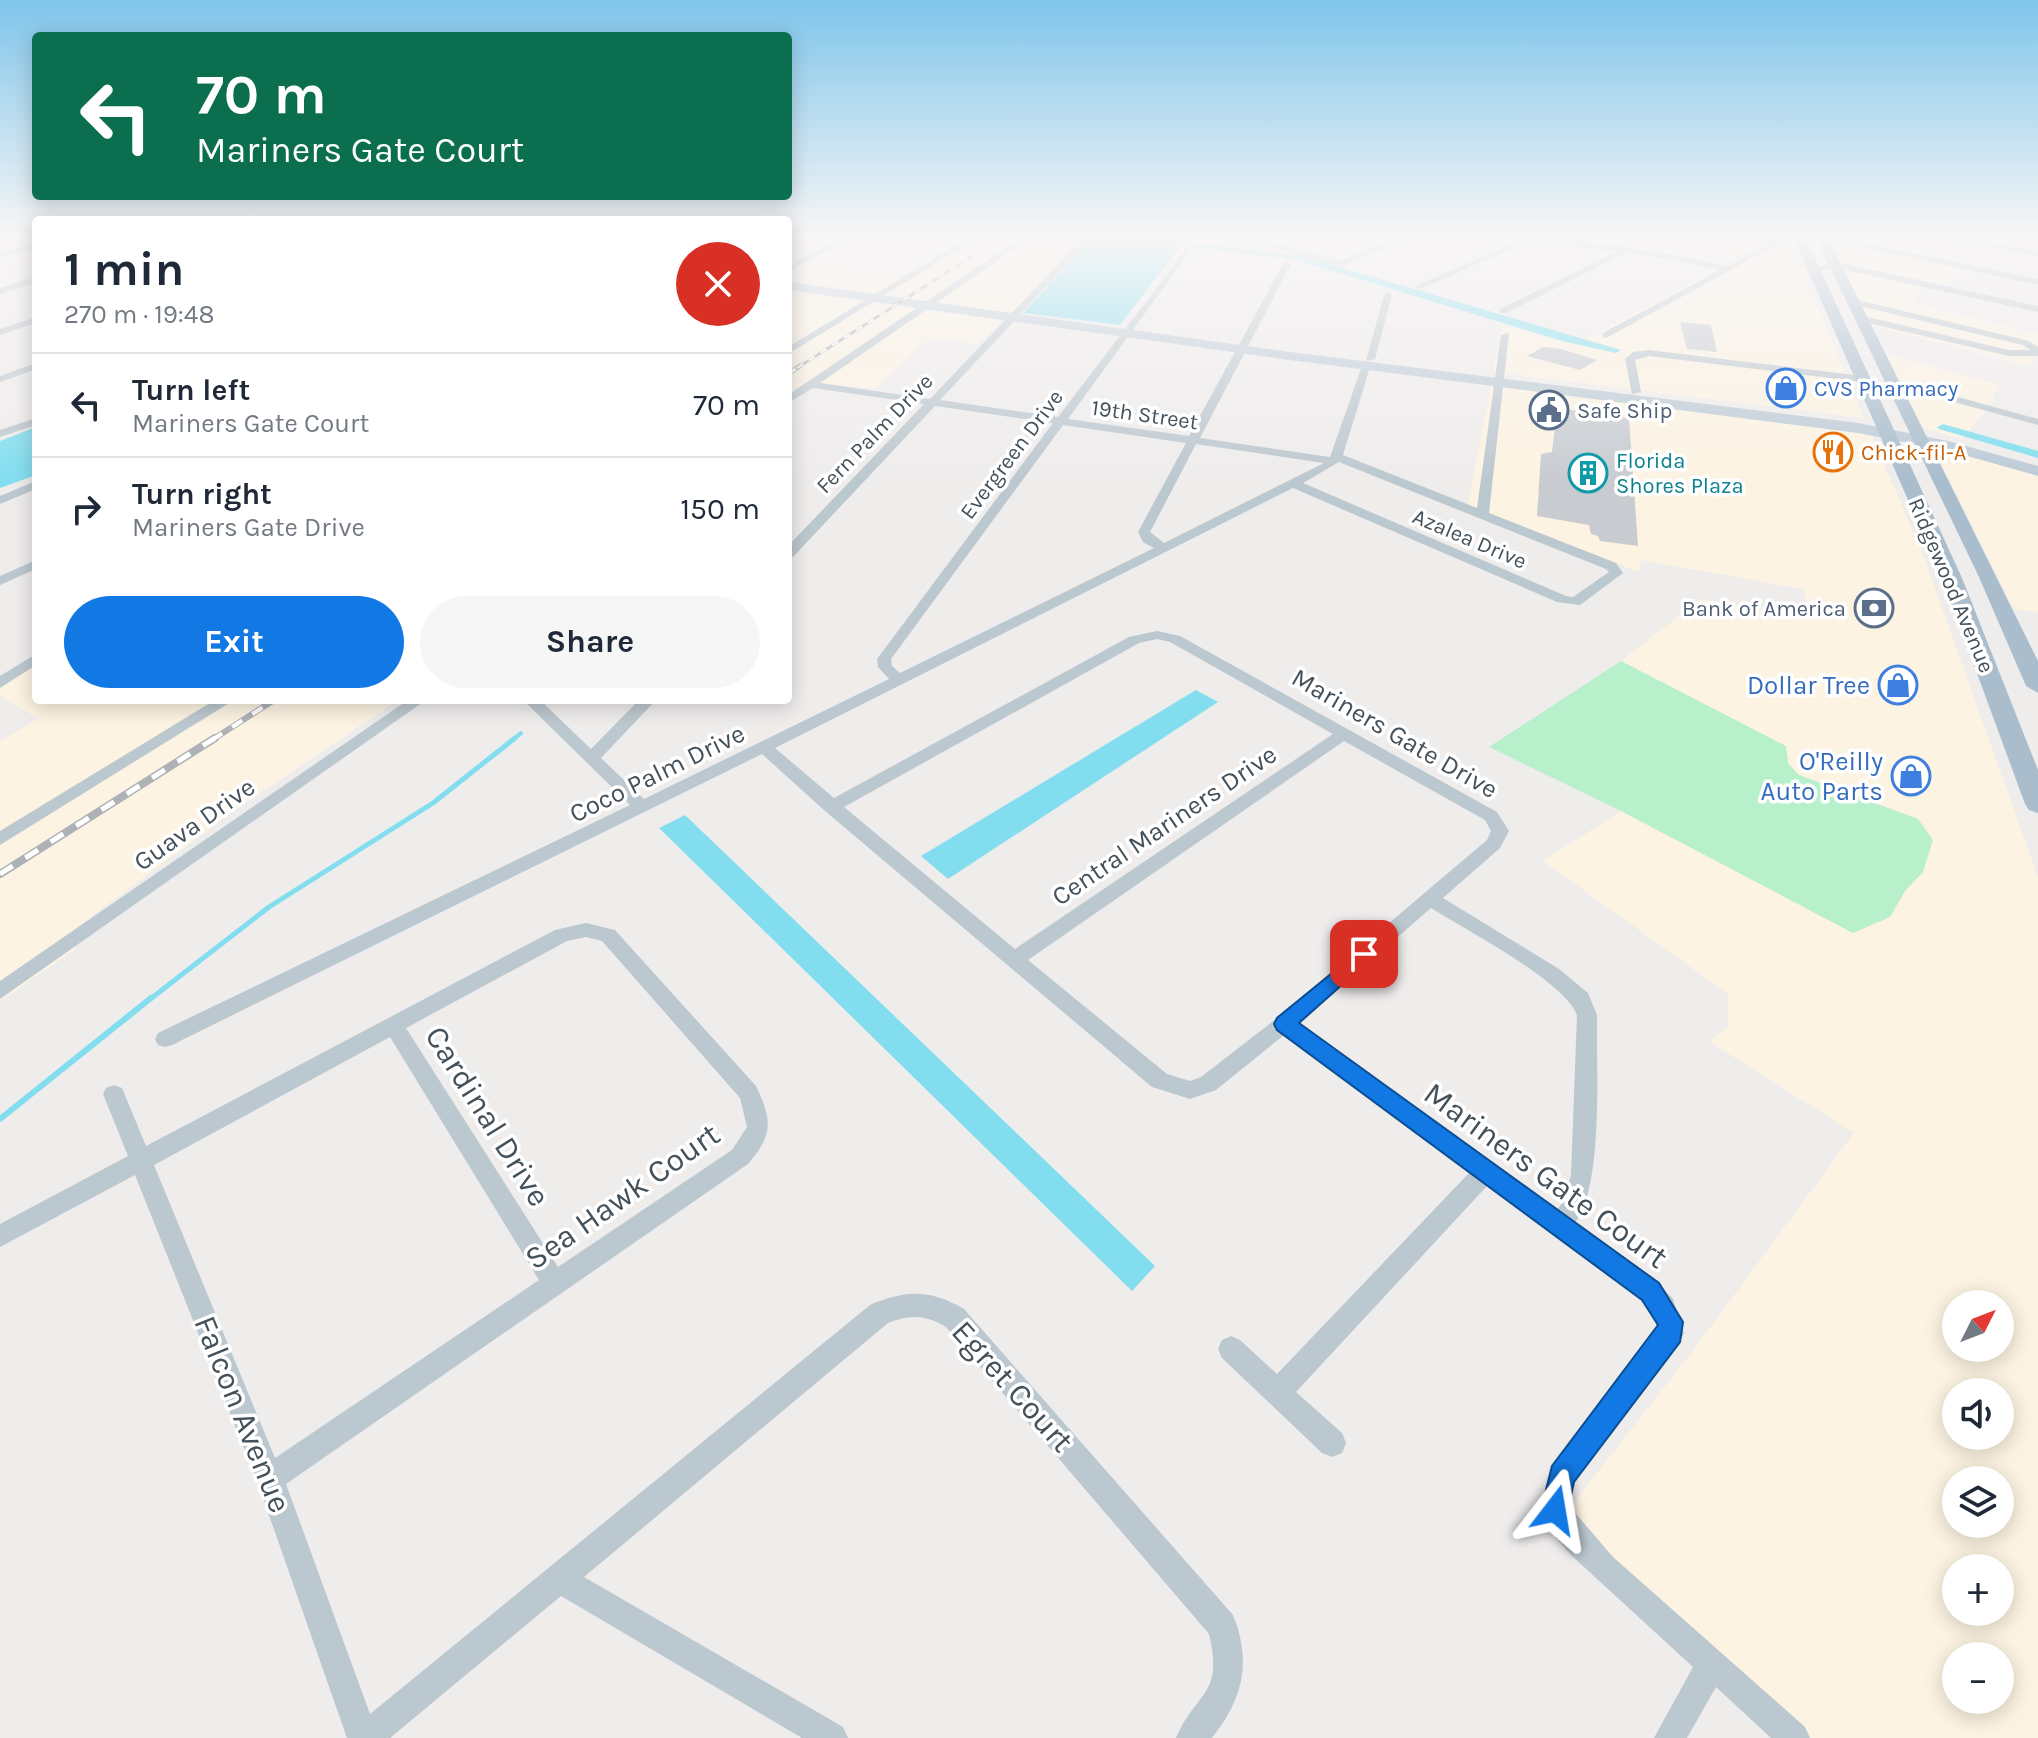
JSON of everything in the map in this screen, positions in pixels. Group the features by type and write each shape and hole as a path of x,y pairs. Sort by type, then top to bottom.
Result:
{"main road":[{"path":"1000,317 1885,428"},
{"name":"Ridgewood Avenue","path":"1835,317 1952,578 2036,796"},
{"name":"Ridgewood Avenue","path":"1861,317 2038,686"},
{"path":"1500,379 1636,392 1885,428 1919,434 2032,465"},
{"path":"1952,578 1982,593 2010,622"},
{"path":"2013,737 2038,764"}],"street":[{"path":"792,348 842,317"},
{"path":"792,397 908,317"},
{"name":"Evergreen Drive","path":"899,680 885,667 884,659 1139,317"},
{"path":"1164,548 1148,539 1144,532 1260,317"},
{"path":"1336,459 1381,317"},
{"path":"1606,335 1639,317"},
{"path":"1883,317 2016,355 2038,352"},
{"path":"1894,317 2026,343 2038,352"},
{"name":"Fern Palm Drive","path":"792,550 1014,319"},
{"path":"0,332 32,321"},
{"path":"1482,516 1506,335"},
{"path":"1636,392 1630,359 1636,354 1649,353 1863,379"},
{"path":"0,379 32,367"},
{"path":"1893,382 2038,422"},
{"name":"19th Street","path":"809,384 1336,459 1611,566"},
{"path":"0,434 32,422"},
{"name":"Coco Palm Drive","path":"165,1039 764,747 1294,484 1336,459"},
{"name":"Azalea Drive","path":"1294,484 1562,599 1575,602 1589,595 1614,577 1616,573 1611,566"},
{"path":"0,500 32,487"},
{"path":"0,581 32,566"},
{"name":"Mariners Gate Drive","path":"764,747 831,807 1160,1081 1190,1090 1208,1084 1284,1024 1499,837 1498,825 1491,816 1345,733 1175,639 1145,636 831,807"},
{"path":"0,683 32,661"},
{"path":"0,839 219,704"},
{"name":"Guava Drive","path":"0,991 412,704"},
{"path":"535,704 641,806"},
{"path":"593,757 644,704"},
{"name":"Central Mariners Drive","path":"1013,960 1345,733"},
{"path":"1431,899 1552,974 1581,999 1587,1015 1582,1175 1575,1205 1559,1226"},
{"name":"Sea Hawk Court","path":"0,1236 562,935 592,931 608,935 748,1092 759,1115 757,1138 740,1157 270,1478"},
{"name":"Mariners Gate Court","path":"1284,1024 1650,1292 1664,1308 1671,1333 1562,1476 1555,1510 1565,1527 1712,1663"},
{"name":"Cardinal Drive","path":"393,1025 554,1282"},
{"name":"Falcon Avenue","path":"114,1094 270,1478 364,1738"},
{"path":"1278,1392 1484,1173"},
{"name":"Egret Court","path":"364,1738 879,1314 899,1304 925,1302 955,1318 1222,1626 1231,1659 1227,1690 1192,1738"},
{"path":"1231,1349 1332,1443"},
{"path":"559,1579 832,1738"},
{"path":"1670,1738 1712,1663 1794,1738"}],"shaded area":[{"path":"792,317 980,317 1002,320 978,344 929,338 875,389 806,382 792,394"},
{"path":"1627,317 1822,317 1864,418 1493,372 1502,325 1612,352 1614,349 1582,341"},
{"path":"1866,317 1970,317 2038,334 2038,355 2028,366 1870,325"},
{"path":"1884,353 1999,385 1990,404 1963,439 1923,428"},
{"path":"1491,384 1870,432 1922,552 2038,877 2038,1738 1784,1738 1553,1529 1692,1352 1854,1133 1710,1042 1728,1026 1728,994 1543,861 1621,811 1853,933 1890,917 1905,891 1923,872 1918,819 1799,775 1788,763 1786,746 1621,661 1701,599 1811,620 1803,589 1641,560 1639,572 1468,505"},
{"path":"1932,445 2038,473 2038,613 2014,609"},
{"path":"32,663 32,704 392,704 233,811 61,939 77,948 0,1001 0,741 38,719 0,696 0,679"}],"green space":[{"path":"1621,661 1786,746 1788,763 1799,775 1918,819 1933,840 1923,872 1905,891 1890,917 1853,933 1621,811 1489,747"}],"water":[{"path":"1056,317 1126,317 1120,325"},
{"path":"32,429 32,476 0,488 0,441"},
{"path":"1196,690 1218,702 948,879 921,856"},
{"path":"685,815 1155,1266 1132,1291 659,828"}],"building":[{"path":"1680,322 1711,325 1717,352 1687,349"},
{"path":"1543,347 1597,360 1580,370 1527,356"},
{"name":"Florida Shores Plaza","path":"1557,408 1629,418 1638,546 1600,541 1598,536 1591,534 1589,525 1537,516 1541,454 1552,452"}],"waterway":[{"path":"1493,317 1565,339 1616,350"},
{"path":"1943,427 2038,455"},
{"path":"513,740 521,733"},
{"path":"149,1000 269,907 433,803 515,738"},
{"path":"0,1119 151,998"}],"railway":[{"path":"797,368 877,317"},
{"path":"792,371 797,368"},
{"path":"212,740 268,704"},
{"path":"0,874 215,738"}],"place":[{"name":"CVS Pharmacy","path":"1786,388"},
{"name":"Safe Ship","path":"1549,410"},
{"name":"Chick-fil-A","path":"1833,452"},
{"name":"Florida Shores Plaza","path":"1588,473"},
{"name":"Bank of America","path":"1874,608"},
{"name":"Dollar Tree","path":"1898,685"},
{"name":"O'Reilly Auto Parts","path":"1911,776"}],"route":[{"path":"1364,954 1284,1024 1650,1292 1664,1308 1670,1322 1671,1333 1562,1476 1557,1487 1555,1510"}]}
